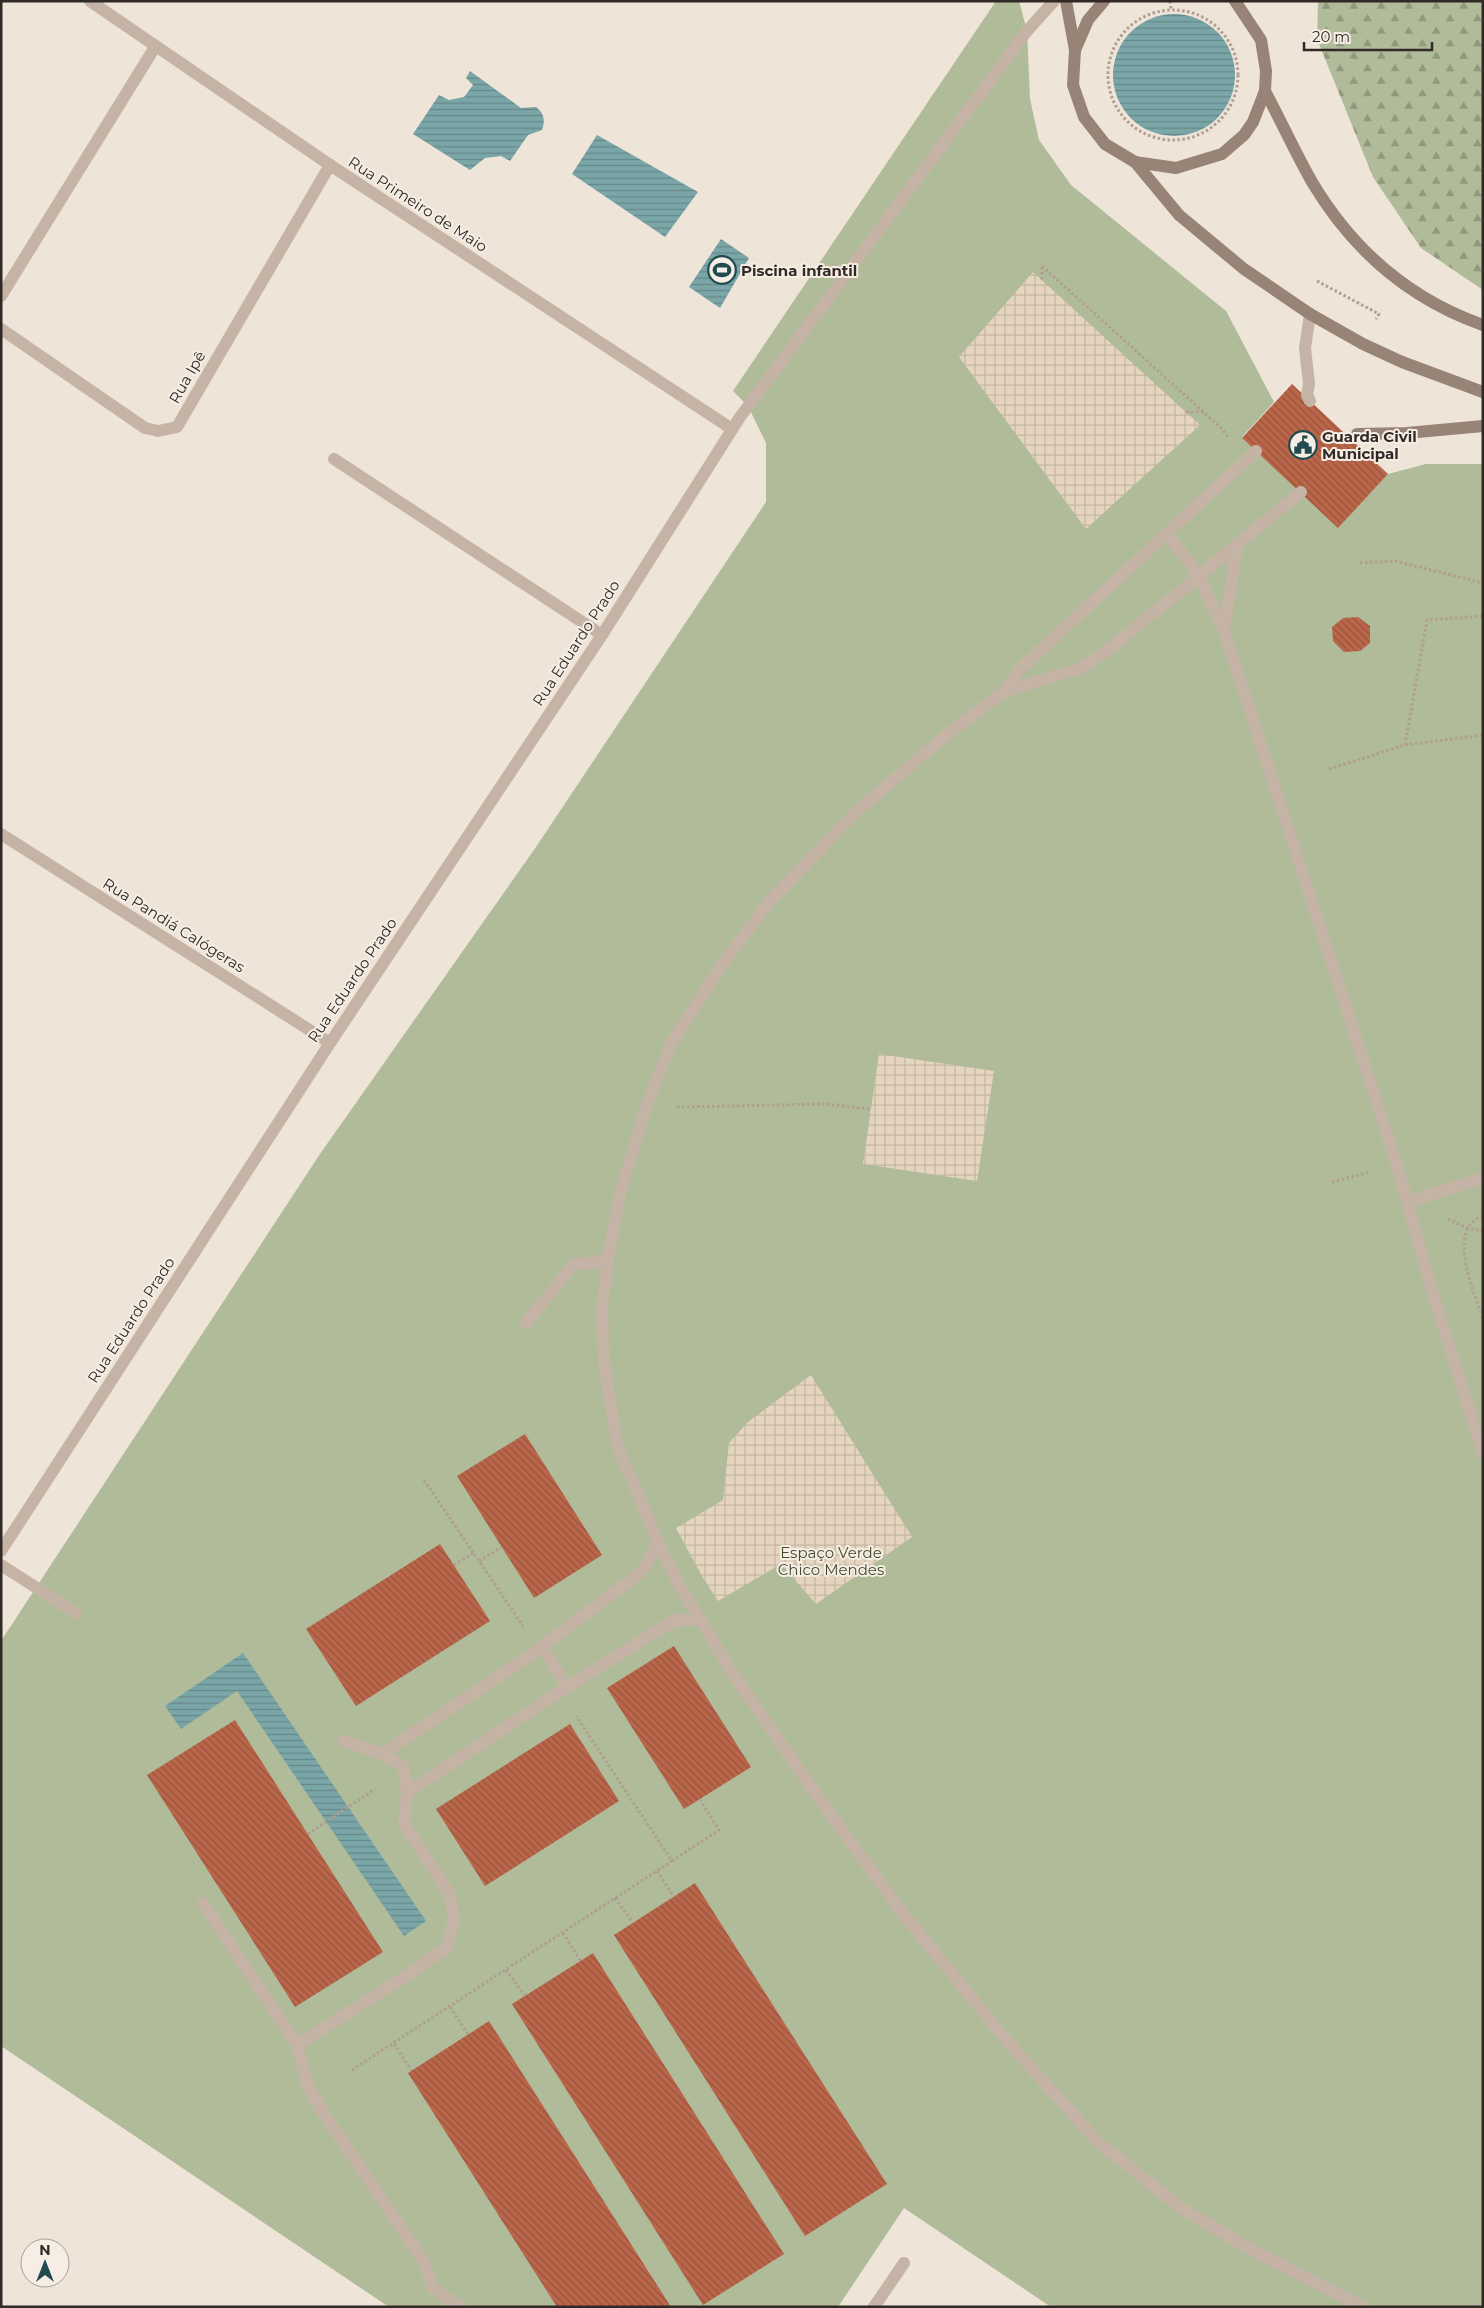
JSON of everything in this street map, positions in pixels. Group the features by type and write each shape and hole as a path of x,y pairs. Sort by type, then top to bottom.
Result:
{"main road":[{"path":"1066,1 1075,50 1073,85 1084,117 1105,144 1135,162 1179,215 1215,246 1310,314 1363,344 1402,362 1483,392"},
{"path":"1075,50 1088,20 1104,1"},
{"path":"1135,162 1176,168 1222,154 1244,134 1253,122 1264,91 1266,71 1261,40 1235,1"},
{"path":"1264,91 1312,182 1349,234 1374,260 1411,291 1459,317 1483,325"},
{"path":"1354,437 1483,426"}],"street":[{"name":"Rua Primeiro de Maio","path":"90,1 330,165 732,429"},
{"name":"Rua Eduardo Prado","path":"1,1551 330,1043 602,635 732,429 1027,31 1054,1"},
{"path":"1,296 155,47"},
{"name":"Rua Ipê","path":"1,329 145,428 168,431 177,427 330,165"},
{"path":"1310,314 1305,348 1309,384 1307,395 1310,401"},
{"path":"1256,451 1020,669 1003,692 951,731 858,810 769,902 721,966 671,1044 646,1107 620,1190 608,1258 602,1310 604,1362 617,1445 658,1542 679,1584 730,1669 900,1910 1007,2041 1098,2142 1181,2208 1252,2250 1363,2307"},
{"path":"334,459 602,635"},
{"path":"1003,692 1080,668 1113,646 1198,574 1301,492"},
{"path":"1167,534 1198,574 1224,631 1397,1165 1429,1282 1483,1454"},
{"path":"1224,631 1237,544"},
{"name":"Rua Pandiá Calógeras","path":"1,834 330,1043"},
{"path":"1407,1202 1483,1178"},
{"path":"526,1323 573,1265 608,1258"},
{"path":"382,1754 542,1646 637,1575 645,1567 658,1542"},
{"path":"1,1566 76,1613"},
{"path":"407,1793 567,1686 676,1620 700,1620"},
{"path":"542,1646 567,1686"},
{"path":"297,2045 403,1978 447,1947 454,1919 450,1895 404,1824 407,1793 403,1766 382,1754 343,1741"},
{"path":"203,1903 297,2045 307,2084 322,2113 423,2260 433,2288 460,2307"},
{"path":"874,2307 904,2263"}],"path":[{"path":"1170,1 1171,10"},
{"path":"1171,10 1191,12 1215,26 1225,35 1235,53 1239,73 1236,93 1227,113 1212,128 1196,136 1180,140 1162,140 1141,132 1123,118 1112,100 1107,78 1109,61 1115,44 1125,30 1154,12 1171,10"},
{"path":"1042,281 1042,266 1204,412 1231,439"},
{"path":"1379,314 1384,308"},
{"path":"1186,412 1204,412"},
{"path":"1360,563 1395,561 1483,583"},
{"path":"1405,745 1427,620 1483,616"},
{"path":"1329,769 1405,745 1483,735"},
{"path":"673,1107 825,1104 871,1109"},
{"path":"1332,1182 1397,1165"},
{"path":"1442,1216 1467,1228 1483,1231"},
{"path":"1483,1216 1467,1228 1463,1245 1465,1262 1483,1319"},
{"path":"424,1480 525,1628"},
{"path":"479,1561 502,1547"},
{"path":"454,1565 474,1553"},
{"path":"571,1709 672,1861"},
{"path":"308,1834 375,1789"},
{"path":"352,2070 719,1830 700,1799"},
{"path":"657,1872 674,1898"},
{"path":"615,1898 633,1923"},
{"path":"563,1933 581,1961"},
{"path":"506,1970 525,1996"},
{"path":"450,2007 468,2034"},
{"path":"394,2044 411,2070"}],"green space":[{"name":"Espaço Verde Chico Mendes","path":"996,1 1019,1 1027,31 1030,99 1039,140 1071,185 1226,311 1274,402 1242,437 1244,440 1338,527 1388,474 1426,464 1483,464 1483,2307 1051,2307 904,2208 838,2307 389,2307 1,2046 1,1641 320,1154 536,847 766,502 766,443 748,406 733,391"},
{"path":"1318,1 1483,1 1483,290 1421,248 1373,177 1317,39"}],"shaded area":[{"path":"1033,272 1200,425 1086,529 959,357"},
{"path":"879,1054 994,1071 977,1181 863,1164"},
{"path":"811,1375 912,1537 816,1604 781,1564 718,1601 676,1528 723,1500 729,1443 748,1422"}],"water":[{"path":"1174,14 1186,15 1197,19 1208,24 1217,32 1225,41 1230,52 1234,63 1234,87 1230,98 1225,109 1217,118 1208,126 1197,131 1186,135 1174,136 1162,135 1151,131 1140,126 1131,118 1123,109 1118,98 1114,87 1113,75 1114,63 1118,52 1123,41 1131,32 1140,24 1151,19 1162,15"},
{"path":"470,71 521,108 536,107 543,115 544,121 542,130 528,135 510,161 501,156 485,158 470,170 413,134 439,95 449,100 464,97 473,85 466,78"},
{"path":"597,135 698,192 665,237 572,174"},
{"name":"Piscina infantil","path":"721,239 749,258 720,308 689,287"},
{"path":"243,1653 426,1921 404,1936 237,1691 181,1729 165,1706"}],"building":[{"path":"1292,384 1388,474 1338,528 1242,438"},
{"path":"1358,617 1370,626 1370,643 1360,651 1344,652 1333,641 1332,627 1343,618"},
{"path":"525,1434 602,1555 534,1598 457,1476"},
{"path":"440,1544 490,1621 356,1706 306,1629"},
{"path":"674,1646 751,1767 684,1809 607,1688"},
{"path":"235,1720 383,1952 295,2007 147,1775"},
{"path":"570,1724 619,1801 485,1886 436,1809"},
{"path":"695,1883 887,2184 805,2236 614,1935"},
{"path":"593,1953 784,2254 703,2305 512,2004"},
{"path":"489,2021 671,2307 557,2307 408,2073"}],"place":[{"name":"Piscina infantil","path":"722,270"},
{"name":"Guarda Civil Municipal","path":"1303,445"}]}
